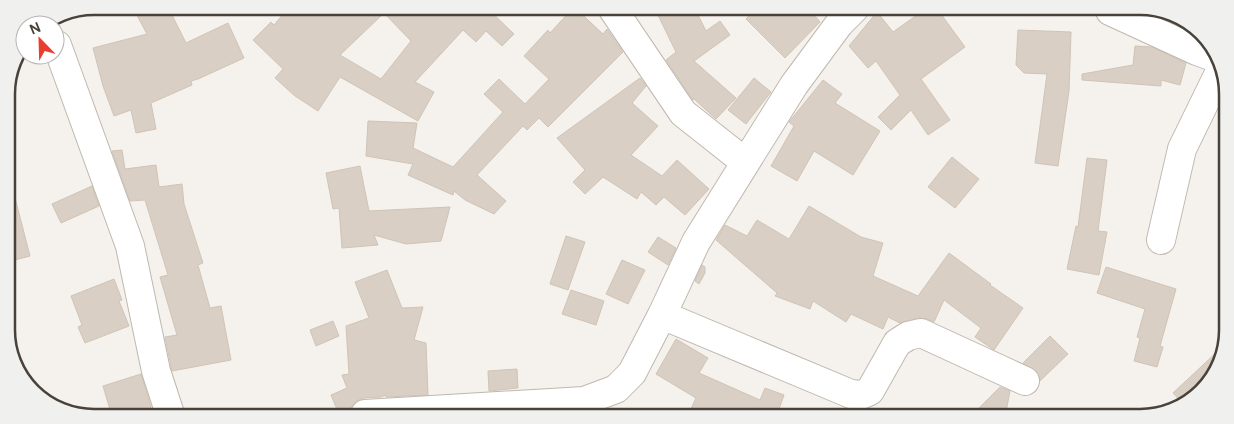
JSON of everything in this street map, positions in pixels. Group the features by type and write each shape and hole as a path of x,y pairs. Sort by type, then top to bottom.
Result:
{"street":[{"path":"617,15 683,113 745,162"},
{"path":"551,409 584,401 616,389 632,373 696,242 794,85 839,24 849,15"},
{"path":"1121,15 1209,55"},
{"path":"64,65 130,246 156,371 168,409"},
{"path":"1161,240 1182,149 1217,77"},
{"path":"662,315 851,394 861,395 870,391 897,343 908,336 921,333 1025,381"}],"building":[{"path":"137,15 172,15 186,43 228,23 244,58 191,81 192,85 151,103 156,129 136,133 131,110 114,116 103,86 93,48 147,34"},
{"path":"282,15 382,15 340,55 381,79 411,41 386,15 494,15 514,34 502,46 486,31 476,42 463,30 415,82 434,92 418,121 340,77 318,111 295,96 275,78 283,69 253,40 271,22 274,25"},
{"path":"567,15 583,15 603,34 607,29 623,52 548,127 539,118 527,130 523,126 477,175 506,201 494,214 465,200 454,191 453,195 408,175 413,164 366,156 368,121 417,123 413,148 453,167 503,112 484,94 499,79 525,104 549,79 524,56 548,30 550,33"},
{"path":"658,15 698,15 706,31 720,21 730,35 694,61 736,98 716,119 693,100 666,60 676,52"},
{"path":"750,15 814,15 820,22 785,58 746,19"},
{"path":"875,15 879,15 893,32 917,15 942,15 965,47 921,79 950,120 928,135 911,110 891,130 878,117 900,95 876,61 868,68 849,46"},
{"path":"1018,30 1071,32 1069,91 1058,166 1035,163 1047,74 1024,73 1016,65"},
{"path":"1135,46 1152,47 1186,63 1180,85 1161,80 1161,86 1082,80 1082,74 1133,65"},
{"path":"640,78 646,86 632,103 658,126 631,155 662,176 677,160 709,189 685,215 664,197 656,205 641,192 637,199 603,177 585,194 573,182 585,170 557,138"},
{"path":"754,78 771,92 746,124 728,110"},
{"path":"823,80 842,94 835,103 880,131 853,175 814,151 797,181 771,166 794,126 789,122"},
{"path":"122,150 125,169 156,165 159,187 182,184 184,204 203,263 198,265 210,308 221,306 231,360 172,371 165,337 177,335 160,277 168,275 145,200 130,201 112,151"},
{"path":"952,157 979,179 955,208 928,187"},
{"path":"1087,158 1107,160 1098,231 1107,232 1099,275 1067,269 1076,226 1078,227"},
{"path":"360,166 369,211 450,207 441,241 406,244 374,235 378,245 342,248 339,208 333,209 326,173"},
{"path":"92,186 99,206 61,223 52,204"},
{"path":"15,198 30,256 15,260"},
{"path":"809,206 861,237 883,243 873,276 918,296 949,253 1023,308 994,350 975,337 981,328 944,300 934,322 918,318 900,323 888,317 883,329 851,314 846,322 813,301 810,309 775,296 777,293 716,240 725,225 747,236 757,220 789,239"},
{"path":"566,236 585,242 568,290 550,284"},
{"path":"658,237 676,248 668,265 648,252"},
{"path":"622,260 645,270 628,304 606,294"},
{"path":"702,265 705,267 705,273 699,284 695,281"},
{"path":"1106,267 1176,289 1160,346 1163,347 1157,367 1134,361 1140,338 1137,337 1145,309 1097,293"},
{"path":"387,270 402,308 423,307 414,340 426,343 428,395 386,397 386,395 364,398 356,401 351,409 337,409 331,395 347,388 342,375 349,374 346,326 369,318 355,282"},
{"path":"114,279 122,300 119,301 129,326 85,343 78,327 82,325 71,296"},
{"path":"571,290 604,301 596,325 562,314"},
{"path":"333,321 339,336 316,346 310,330"},
{"path":"1050,336 1068,354 1040,381 1037,372 1023,363"},
{"path":"676,339 708,358 699,373 760,400 765,388 784,395 779,409 691,409 696,398 656,374"},
{"path":"1215,354 1206,374 1192,389 1178,399 1173,393"},
{"path":"517,369 518,388 489,391 488,371"},
{"path":"141,374 152,409 110,409 103,386"},
{"path":"1000,387 1010,391 1007,409 978,409"}]}
